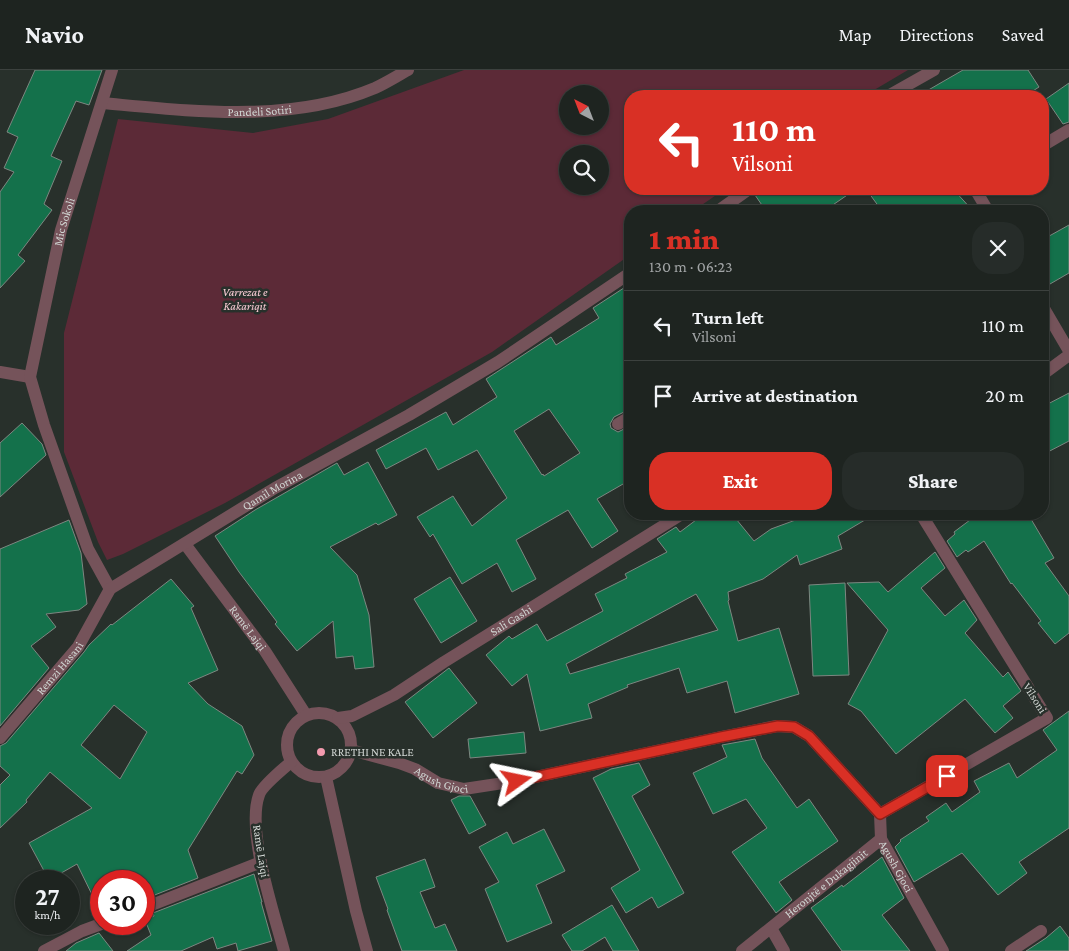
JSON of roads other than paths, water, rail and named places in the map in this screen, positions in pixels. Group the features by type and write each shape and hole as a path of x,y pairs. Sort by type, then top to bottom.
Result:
{"street":[{"name":"Mic Sokoli","path":"30,377 61,230 112,70"},
{"name":"Pandeli Sotiri","path":"102,103 187,111 278,111 344,98 375,88 408,70"},
{"path":"898,90 934,70"},
{"path":"907,85 910,90"},
{"path":"1049,142 1069,130"},
{"path":"734,205 743,195"},
{"name":"Qamil Morina","path":"110,589 275,488 409,415 498,362 624,277"},
{"path":"1049,317 1069,351"},
{"path":"1049,370 1069,355"},
{"path":"0,372 30,377 44,425 88,549 110,589"},
{"path":"618,424 624,420"},
{"name":"Sali Gashi","path":"338,718 352,716 394,695 672,520"},
{"name":"Vilsoni","path":"880,814 1047,718 925,520"},
{"name":"Ramë Lajqi","path":"185,544 265,652 306,715"},
{"name":"Remzi Hasani","path":"0,738 78,647 110,589"},
{"path":"316,712 327,713 338,718 346,727 351,738 351,750 347,762 338,772 326,777 313,777 300,772 291,762 287,746 290,730 296,721 316,712"},
{"name":"Agush Gjoci","path":"351,750 415,769 438,783 464,789 517,781 778,726 794,727 809,736 880,814 881,839 943,951"},
{"name":"Ramē Lajqi","path":"284,951 261,862 255,826 259,794 291,762"},
{"path":"326,777 356,911 367,951"},
{"name":"Heronjtë e Dukagjinit","path":"742,951 881,839"},
{"path":"155,904 261,862"},
{"path":"44,951 90,928"},
{"path":"771,928 784,951"},
{"path":"1011,951 1041,931"}],"place":[{"name":"RRETHI NE KALE","path":"321,752"}],"park label":[{"name":"Varrezat e Kakariqit","path":"245,299"}]}
